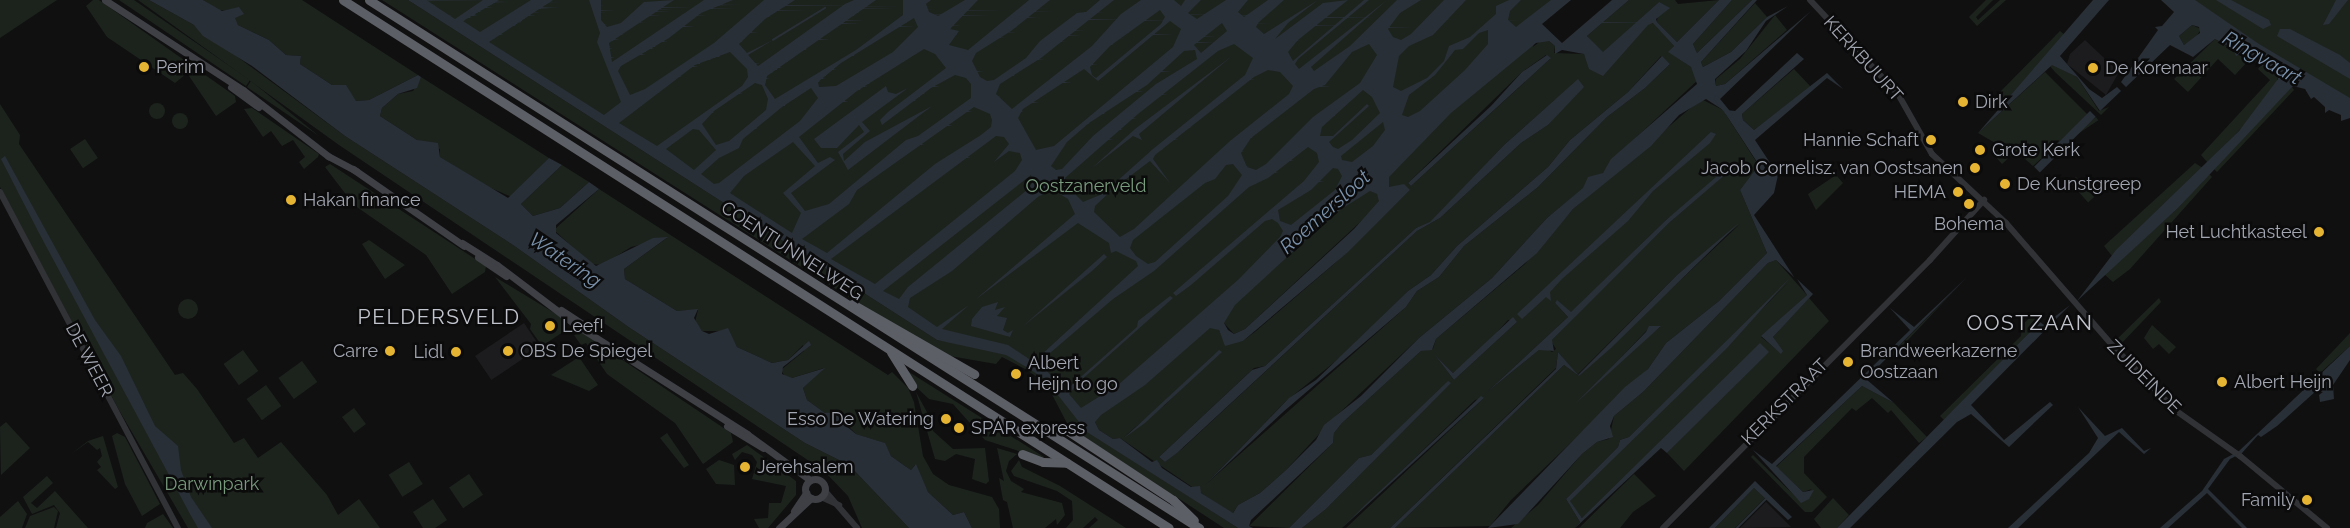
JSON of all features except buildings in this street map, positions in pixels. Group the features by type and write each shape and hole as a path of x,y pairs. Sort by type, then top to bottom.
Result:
{"highway":[{"name":"COENTUNNELWEG","path":"343,0 1168,528"},
{"name":"COENTUNNELWEG","path":"369,0 1200,528"},
{"path":"838,300 864,308 974,374"},
{"path":"890,350 912,386"},
{"path":"1068,431 1173,500 1200,528"},
{"path":"1022,454 1044,462 1067,463"}],"main road":[{"path":"105,0 716,416 743,439 782,459 808,482 822,482 823,494 808,496"},
{"path":"779,528 808,496 808,482"}],"street":[{"name":"KERKBUURT","path":"1810,0 1899,94 1932,154 1984,200"},
{"name":"DE WEER","path":"0,192 178,528"},
{"name":"ZUIDEINDE","path":"1984,200 2075,303 2175,410 2238,455 2327,528"},
{"name":"KERKSTRAAT","path":"1663,528 1930,260 1984,200"},
{"path":"823,494 839,506 857,528"}],"shaded area":[{"name":"De Korenaar","path":"2085,40 2119,72 2106,95 2067,64 2070,54"},
{"name":"OBS De Spiegel","path":"524,323 540,347 491,380 475,356"},
{"path":"1766,502 1791,527 1740,528"}],"green space":[{"path":"0,0 57,0 0,38"},
{"path":"93,0 99,0 235,96 236,102 216,116 187,73 175,83 107,37 86,6"},
{"path":"119,0 134,0 250,80 246,86"},
{"path":"138,0 149,0 194,25 345,136 513,245 630,328 805,443 849,465 909,528 862,528 848,496 824,471 339,145"},
{"path":"203,0 302,0 418,75 369,100 356,101 343,85 332,85 300,64 301,56 286,55 269,40 238,25 229,11 218,10"},
{"name":"Oostzanerveld","path":"382,0 408,0 937,340 956,343 413,0 1565,0 1542,21 1533,47 1543,39 1549,41 1555,46 1554,53 1584,54 1589,64 1605,72 1648,24 1654,23 1674,46 1669,52 1691,67 1698,80 1616,156 1603,173 1547,218 1492,278 1419,338 1333,419 1286,470 1260,493 1238,505 1232,514 1120,438 1113,439 1099,430 1095,422 1087,431 1238,528 1224,528 1069,427 1046,383 1025,369 1002,357 996,364 938,354","holes":["1546,55 1550,59 1411,186 1408,183 1522,72","1661,56 1670,64 1645,88 1607,117 1538,187 1464,246 1439,277 1417,291 1406,307 1205,485 1286,401 1341,357 1408,291 1431,275 1457,246 1548,167 1570,140 1628,92","1557,98 1553,119 1548,125 1521,143 1440,218 1417,231 1183,448 1165,462 1159,457 1254,368 1265,366 1416,228 1430,223 1504,145","1389,177 1388,187 1410,190 1334,264 1256,331 1243,341 1225,344 1219,330 1213,327 1224,323 1234,334 1245,329 1372,211 1380,200 1377,194 1371,191","1219,350 1165,405 1124,437 1161,405"]},
{"path":"1629,0 1675,0 1678,4 1719,0 1677,42 1657,22 1659,2 1603,53 1587,36"},
{"path":"1732,0 1752,0 1697,53 1693,44"},
{"path":"1986,0 1993,0 1976,17 1978,20 2000,0 2006,0 1977,26 1969,17"},
{"path":"2186,0 2350,0 2350,105"},
{"path":"1755,3 1767,17 1731,52 1703,67 1701,62"},
{"path":"1775,15 1787,30 1725,84 1716,86 1716,79 1740,59"},
{"path":"2192,25 2201,29 2195,39 2184,45 2179,36"},
{"path":"2060,31 2065,35 2005,102 1998,94"},
{"path":"2215,39 2249,60 2235,75 2218,59 2188,92 2174,79"},
{"path":"2052,64 2077,77 2099,111 2109,107 2101,115 2055,72 2050,66"},
{"path":"2261,65 2277,74 2277,82 2252,117 2208,163 2201,155 2270,80 2258,69"},
{"path":"1794,69 1811,87 1754,130 1743,120 1742,114"},
{"path":"2045,72 2088,115 2033,166 2016,151 2002,164 1993,154 1999,148 1997,144 1978,133"},
{"path":"421,77 549,158 512,197 484,185 440,157 440,149 417,140 380,116 382,108 398,94 413,91"},
{"path":"251,81 319,136 247,87"},
{"path":"2292,87 2294,90 2217,172 2213,168"},
{"path":"1701,99 1723,110 1759,166 1740,190 1767,253 1719,301 1666,343 1648,369 1511,500 1490,526 1395,528 1564,365 1576,374 1558,352 1556,368 1390,528 1346,528 1484,398 1475,400 1342,528 1302,528 1326,509 1451,382 1371,455 1359,458 1289,528 1249,526 1333,443 1334,433 1342,423 1421,351 1433,349 1436,339 1525,264 1573,209","holes":["1733,167 1669,223 1582,309 1551,341 1556,349 1552,352 1544,347 1539,350 1486,393 1568,317 1555,303 1557,301 1571,313 1666,220","1740,224 1579,376 1577,375 1677,275","1508,320 1517,322 1454,380 1436,356 1453,373 1478,353","1660,327 1630,351 1588,392 1649,328"]},
{"path":"154,103 160,103 165,111 163,117 154,119 149,114 149,108"},
{"name":"Darwinpark","path":"0,104 20,135 19,144 175,375 183,373 197,389 234,443 244,438 258,458 281,442 327,495 338,515 359,499 380,528 188,528 119,410 0,187"},
{"path":"252,108 319,154 318,157 304,169 299,162 305,157 293,140 282,146 271,131 263,137 244,109"},
{"path":"177,113 183,113 188,121 186,127 177,129 172,124 172,118"},
{"path":"2096,117 2098,120 2032,165 2030,162"},
{"path":"85,139 98,158 83,168 70,149"},
{"path":"2195,163 2203,168 2195,178 2112,256 2104,246"},
{"path":"330,164 486,266 485,272 452,294 426,255 354,205 325,167"},
{"path":"562,165 589,182 560,208 533,216 521,204"},
{"path":"2208,173 2212,177 2130,269 2113,282 2104,274 2178,208"},
{"path":"1836,175 1843,183 1816,210 1808,194"},
{"path":"2076,177 2094,197 2088,202 2070,182"},
{"path":"599,189 888,375 892,372 908,388 914,402 923,456 933,474 949,485 992,497 999,509 1000,528 972,528 964,512 953,515 928,492 915,465 911,470 891,456 884,443 856,434 835,413 825,413 807,400 803,388 824,368 792,378 786,378 781,370 804,351 803,345 788,360 772,363 737,347 730,334 723,331 702,331 695,322 698,310 677,311 625,279 624,269 667,238 631,247 602,265 591,264 554,230"},
{"path":"369,240 405,265 385,279 362,244"},
{"path":"1776,260 1807,295 1761,337 1781,353 1773,337 1809,298 1829,321 1684,471 1667,453 1768,352 1760,344 1587,516 1582,518 1569,501 1788,283 1629,437 1620,440 1618,447 1566,499 1580,522 1575,528 1511,528 1538,505 1582,454 1597,442 1609,439 1614,416 1643,392 1768,263"},
{"path":"495,277 566,320 563,332 542,346 530,329 531,324"},
{"path":"1967,277 1892,357 1888,357 1940,305"},
{"path":"2159,298 2161,302 2119,346 2115,341"},
{"path":"184,299 192,299 198,305 198,313 192,319 184,319 178,313 178,305"},
{"path":"2034,314 2040,322 1944,420 1940,416 2021,336 2022,325"},
{"path":"2152,325 2176,347 2169,354 2159,344 2153,349 2144,338"},
{"path":"581,332 731,433 733,442 703,464 675,423 607,374 586,343 581,345 574,335"},
{"path":"2350,333 2350,346 2320,373 2316,369"},
{"path":"243,350 258,371 239,385 224,364"},
{"path":"579,357 598,385 589,391 551,375"},
{"path":"302,361 317,382 294,399 279,378"},
{"path":"909,372 1044,457 1043,459 985,440 953,404 929,399 915,386 907,375"},
{"path":"266,385 281,406 262,420 247,399"},
{"path":"1862,386 1894,403 1927,437 1919,443 1891,410 1888,413 1872,398 1856,411 1852,408 1804,457 1804,473 1827,497 1812,512 1805,512 1751,457 1753,455 1799,500 1812,489 1803,492 1776,467"},
{"path":"916,392 934,425 933,431 953,449 985,448 989,481 986,484 972,479 975,459 956,454 945,461 935,459"},
{"path":"354,408 366,424 354,433 342,417"},
{"path":"6,422 30,448 1,475 0,427"},
{"path":"117,433 125,437 160,504 142,516 125,484 112,436"},
{"path":"667,433 689,465 684,468 660,438"},
{"path":"103,436 118,487 115,489 97,470 101,467 97,462 102,456 100,448 97,450 88,442 70,455 88,441"},
{"path":"747,445 796,481 796,495 768,528 759,528 754,519 768,518 769,503 781,503 786,486 752,479 757,462 752,455 742,452 735,460 732,454"},
{"path":"997,448 1017,454 1009,461 1006,471 1011,481 1024,489 1021,492 1062,503 1065,515 1057,525 1056,519 1045,528 1013,528 1007,502 1003,500 999,478 1004,481"},
{"path":"719,460 734,465 735,485 716,484 706,469"},
{"path":"1019,460 1022,467 1060,486 1126,528 1089,528 1098,520 1095,517 1083,528 1066,528 1073,520 1072,501 1057,491 1014,476 1011,471"},
{"path":"409,462 423,484 402,497 389,475"},
{"path":"469,474 483,495 463,508 449,487"},
{"path":"1634,474 1656,496 1633,512 1620,528 1579,528"},
{"path":"47,476 53,483 31,503 37,508 55,491 88,528 56,528 60,513 54,505 32,514 23,497"},
{"path":"1754,488 1765,498 1735,528 1715,528"},
{"path":"1833,498 1849,515 1837,528 1821,528 1814,519"},
{"path":"433,499 447,520 435,528 423,528 413,512"},
{"path":"18,501 27,514 22,528 0,528 0,517"},
{"path":"54,507 58,511 54,528 25,528 30,516"},
{"path":"163,514 173,528 145,528 147,523"}],"water":[{"name":"Watering","path":"149,0 203,0 222,11 239,7 244,14 235,18 238,25 269,40 286,55 301,56 300,64 332,85 346,85 356,101 369,100 418,75 421,77 417,88 398,94 382,108 380,116 417,140 438,143 440,157 508,198 549,158 562,165 521,204 533,216 560,208 589,182 599,189 556,225 556,233 596,266 653,238 668,237 624,269 625,279 677,311 698,309 694,318 702,331 709,334 728,328 737,347 772,363 788,360 809,341 811,345 783,367 782,374 792,378 825,368 803,388 807,400 825,413 837,412 840,421 856,434 885,443 891,456 911,470 916,464 928,492 953,515 964,512 972,528 909,528 849,465 805,443 630,328 513,245 345,136 252,66 203,36 194,25"},
{"name":"Roemersloot","path":"408,0 426,0 455,19 483,0 499,0 463,21 480,32 531,0 553,0 489,42 604,115 621,102 597,42 600,33 589,0 601,0 601,20 607,27 621,23 644,2 674,0 609,43 612,62 704,0 733,0 701,13 669,38 621,66 618,71 630,95 645,89 714,43 764,0 795,0 765,19 739,44 747,53 773,40 748,55 758,66 845,4 854,0 876,0 767,76 765,85 775,99 856,50 903,15 903,0 931,0 926,4 929,12 938,16 965,0 978,0 950,29 959,31 949,45 968,50 1029,0 1050,0 1011,31 976,53 972,61 980,77 987,81 994,80 1026,58 1040,41 1077,13 1086,12 1100,0 1114,0 1041,58 1000,84 996,94 1012,109 1092,46 1121,14 1141,0 1174,0 1181,6 1185,0 1201,0 1188,13 1197,19 1226,0 1248,0 1238,12 1244,17 1268,0 1284,0 1258,23 1256,27 1264,34 1318,0 1288,23 1275,39 1323,3 1348,0 1298,40 1288,52 1293,61 1364,0 1369,0 1298,59 1295,64 1299,69 1387,0 1311,67 1314,71 1350,46 1397,0 1421,0 1400,13 1388,29 1393,37 1401,40 1411,34 1444,0 1466,0 1433,35 1409,46 1399,56 1393,87 1401,91 1427,78 1444,61 1449,46 1470,37 1496,14 1496,6 1509,0 1521,0 1510,11 1508,20 1516,27 1551,0 1571,0 1542,24 1562,43 1612,0 1629,0 1587,36 1603,52 1659,2 1670,8 1656,19 1657,22 1677,42 1719,0 1732,0 1693,44 1697,53 1752,0 1757,0 1701,62 1703,67 1731,52 1767,17 1788,6 1766,21 1746,51 1715,79 1716,86 1725,84 1811,11 1719,100 1725,110 1735,111 1797,53 1804,59 1742,114 1743,120 1754,130 1827,73 1843,89 1827,78 1755,140 1778,175 1774,193 1754,215 1794,277 1776,260 1768,263 1643,392 1614,416 1610,426 1613,437 1597,442 1582,454 1518,524 1488,528 1625,387 1648,369 1666,343 1719,301 1767,253 1740,190 1759,165 1723,110 1706,99 1679,115 1651,146 1573,209 1537,253 1436,339 1432,350 1421,351 1342,423 1334,433 1333,443 1251,520 1249,526 1253,528 1238,528 1087,432 1046,380 1028,368 1006,355 937,340","holes":["1160,10 1165,17 1161,24 1096,78 1092,75 1090,67 1110,46","914,18 918,27 893,52 836,86 819,87 818,82 841,63","1170,21 1181,29 1173,47 1054,146 1036,150 1018,118 1023,109 1084,69 1098,81","1222,23 1227,31 1201,53 1194,45","1653,23 1674,46 1668,52 1691,67 1697,84 1611,159 1603,173 1588,177 1583,188 1547,218 1492,278 1419,338 1361,396 1324,425 1316,440 1260,493 1238,505 1233,513 1201,493 1200,486 1191,487 1162,468 1157,460 1152,462 1120,438 1113,439 1099,430 1095,422 1101,415 1145,385 1210,328 1219,330 1225,346 1243,341 1348,252 1410,190 1404,184 1389,187 1389,177 1451,113 1536,43 1549,41 1555,46 1555,54 1562,50 1584,54 1589,69 1603,76 1648,25","1488,30 1488,44 1465,70 1420,111 1408,117 1402,115 1409,95 1435,75 1455,50 1463,49 1479,33","1234,44 1253,58 1245,75 1153,149 1115,183 1117,186 1150,161 1170,183 1153,159 1155,155 1254,77 1268,70 1280,72 1293,86 1289,94 1230,141 1134,229 1120,237 1094,212 1095,206 1112,190 1083,202 1069,188 1065,178 1138,114 1218,51","1369,44 1377,55 1360,83 1313,117 1266,164 1256,170 1247,167 1241,153 1251,138 1314,89 1325,85 1352,52","924,49 935,54 946,68 888,112 880,120 882,125 931,88 955,75 966,78 971,84 971,98 918,136 906,140 829,204 805,211 791,193 835,160 830,157 818,163 799,137 857,91","1195,50 1197,59 1156,84 1093,136 1062,169 1056,170 1051,166 1067,142 1089,123 1147,85 1184,51","730,52 747,69 748,77 742,86 657,146 619,123 695,65","755,83 762,85 768,99 766,110 729,141 716,145 702,124 714,111","811,88 818,98 800,121 719,183 714,184 701,174 719,158 739,148 743,139 782,107","1363,90 1372,97 1380,113 1352,140 1338,149 1329,142 1369,106 1367,104 1333,136 1320,136 1322,127","974,107 990,114 991,127 935,164 827,253 802,239 849,204 857,190","1383,122 1385,130 1373,146 1352,162 1342,160 1341,156","693,129 699,130 716,150 694,170 666,149","996,136 1004,137 1009,144 994,162 1009,151 1020,153 1022,160 1015,171 875,284 831,259","793,142 815,166 783,193 801,213 792,233 730,193 744,176","1308,147 1317,153 1319,162 1304,181 1173,293 1176,296 1191,285 1265,221 1272,219 1278,223 1283,231 1280,237 1239,279 1118,385 1081,408 1069,394 1079,382 1173,298 1170,296 1138,321 1137,327 1065,391 1036,359 1032,361 1008,345 942,329 969,305 937,327 908,307 910,298 952,271 1039,196 1055,191 1068,199 1075,214 975,300 1078,223 1109,243 1111,253 1116,251 1136,261 1138,266 1040,356 1043,359 1113,299 1154,271 1249,187 1268,178","1233,164 1242,175 1228,196 1155,262 1148,264 1136,256 1130,248 1133,240 1205,183 1215,179 1226,165","1333,168 1338,169 1342,176 1335,190 1291,225 1280,221 1278,210 1311,190","1031,175 1033,182 1027,190 908,287 899,299 883,291","1370,191 1377,194 1379,201 1354,229 1245,329 1234,334 1224,323 1235,305 1335,213"]},
{"path":"2093,0 2109,0 2060,56 2089,89 2102,98 2117,87 2121,91 2100,111 2077,77 2052,65 1978,133"},
{"name":"Ringvaart","path":"2161,0 2195,0 2259,44 2350,98 2350,118 2341,121 2341,115 2329,110 2325,113 2325,107 2314,97 2311,99 2305,89 2293,86 2178,208 2077,301 2116,250 2239,131 2278,79 2274,72 2240,54 2236,56 2233,49 2215,39 2193,57 2170,45 2126,87 2121,82 2158,30 2155,27 2162,26 2174,12","holes":["2192,25 2199,27 2200,33 2184,45 2179,36"]},
{"path":"2216,0 2231,0 2269,20 2271,25 2263,29"},
{"path":"2336,0 2348,0 2329,24 2323,25"},
{"path":"2280,29 2290,29 2340,55 2350,63 2350,79 2277,36"},
{"path":"1547,55 1551,58 1411,186 1408,183 1491,106 1522,72"},
{"path":"1232,56 1139,134 1142,140 1133,136 1092,168 1135,129"},
{"path":"1662,56 1670,64 1645,88 1607,117 1538,187 1464,246 1439,277 1417,291 1406,307 1283,412 1205,485 1289,398 1316,380 1408,291 1431,275 1457,246 1548,167 1570,140 1628,92"},
{"path":"1578,79 1584,87 1548,125 1521,143 1440,218 1417,231 1177,453 1165,462 1159,457 1252,370 1265,366 1416,228 1430,222 1504,145"},
{"path":"886,86 888,92 896,94 908,88 862,122 870,131 843,154 844,161 865,142 932,106 848,170 838,152 864,132 859,125 837,148 821,148 814,139"},
{"path":"2090,111 2096,117 2040,173 2034,167"},
{"path":"1711,132 1716,134 1710,143 1653,191 1628,221 1562,279 1550,292 1551,301 1546,297 1522,319 1517,314"},
{"path":"5,156 95,320 121,356 155,426 178,446 181,470 191,497 212,528 198,528 190,514 39,233 1,159"},
{"path":"1730,165 1734,167 1669,223 1552,340 1554,351 1539,350 1486,393 1568,317 1555,303 1557,300 1571,312 1666,220"},
{"path":"1740,222 1611,348 1579,376 1564,365 1395,528 1390,528 1556,369 1558,352 1578,375 1677,275"},
{"path":"1104,254 1107,257 1092,271 1022,327"},
{"path":"1790,278 1727,348 1570,501 1582,518 1760,343 1769,352 1667,453 1661,448 1575,528 1580,522 1566,499 1618,447 1620,440 1629,437"},
{"path":"1966,278 1866,379 1894,403 1862,386 1776,466 1803,492 1814,490 1809,499 1801,503 1753,450 1772,464 1910,330 1890,308 1914,327"},
{"path":"1797,279 1813,294 1773,337 1783,351 1781,354 1761,336 1807,295"},
{"path":"998,302 995,310 1005,307 997,316 1007,318 1003,330 1008,333 1013,330 1010,337 971,326 972,319 982,307"},
{"path":"2070,305 1971,405 2004,440 2050,402 2053,405 2009,447 1971,414 1957,422 1850,528 1837,528 2040,322 2044,325"},
{"path":"1513,317 1517,322 1454,380 1435,355 1453,373"},
{"path":"1649,326 1661,326 1576,403 1646,332"},
{"path":"2350,346 2350,360 2333,385 2334,399 2320,402 2319,395 2323,392 2316,391 2277,426 2261,437 2258,435 2242,453 2230,459 2208,489 2247,528 2242,528 2207,493 2168,528 2160,528 2202,491 2224,459 2239,451"},
{"path":"1219,350 1222,352 1145,423 1124,438"},
{"path":"1448,381 1451,383 1326,509 1302,528 1289,528 1359,458 1371,455"},
{"path":"1481,396 1484,398 1342,528 1365,505"},
{"path":"2078,407 2105,436 2122,428 2144,451 2151,448 2144,454 2119,432 2018,528 2008,528 2089,453 2098,438"},
{"path":"1755,481 1792,517 1788,520 1754,488 1715,528 1709,528"}],"waterway":[{"path":"773,40 825,8"},
{"path":"1716,98 1729,114"},
{"path":"1737,528 1766,499"}],"place":[{"name":"Perim","path":"144,67"},
{"name":"De Korenaar","path":"2093,68"},
{"name":"Dirk","path":"1963,102"},
{"name":"Hannie Schaft","path":"1931,140"},
{"name":"Grote Kerk","path":"1980,150"},
{"name":"Jacob Cornelisz. van Oostsanen","path":"1975,168"},
{"name":"De Kunstgreep","path":"2005,184"},
{"name":"HEMA","path":"1958,192"},
{"name":"Hakan finance","path":"291,200"},
{"name":"Bohema","path":"1969,204"},
{"name":"Het Luchtkasteel","path":"2319,232"},
{"name":"Leef!","path":"550,326"},
{"name":"Carre","path":"390,351"},
{"name":"OBS De Spiegel","path":"508,351"},
{"name":"Lidl","path":"456,352"},
{"name":"Brandweerkazerne Oostzaan","path":"1848,362"},
{"name":"Albert Heijn to go","path":"1016,374"},
{"name":"Albert Heijn","path":"2222,382"},
{"name":"Esso De Watering","path":"946,419"},
{"name":"SPAR express","path":"959,428"},
{"name":"Jerehsalem","path":"745,467"},
{"name":"Family","path":"2307,500"}],"district":[{"name":"PELDERSVELD","path":"439,317"},
{"name":"OOSTZAAN","path":"2030,323"}]}
